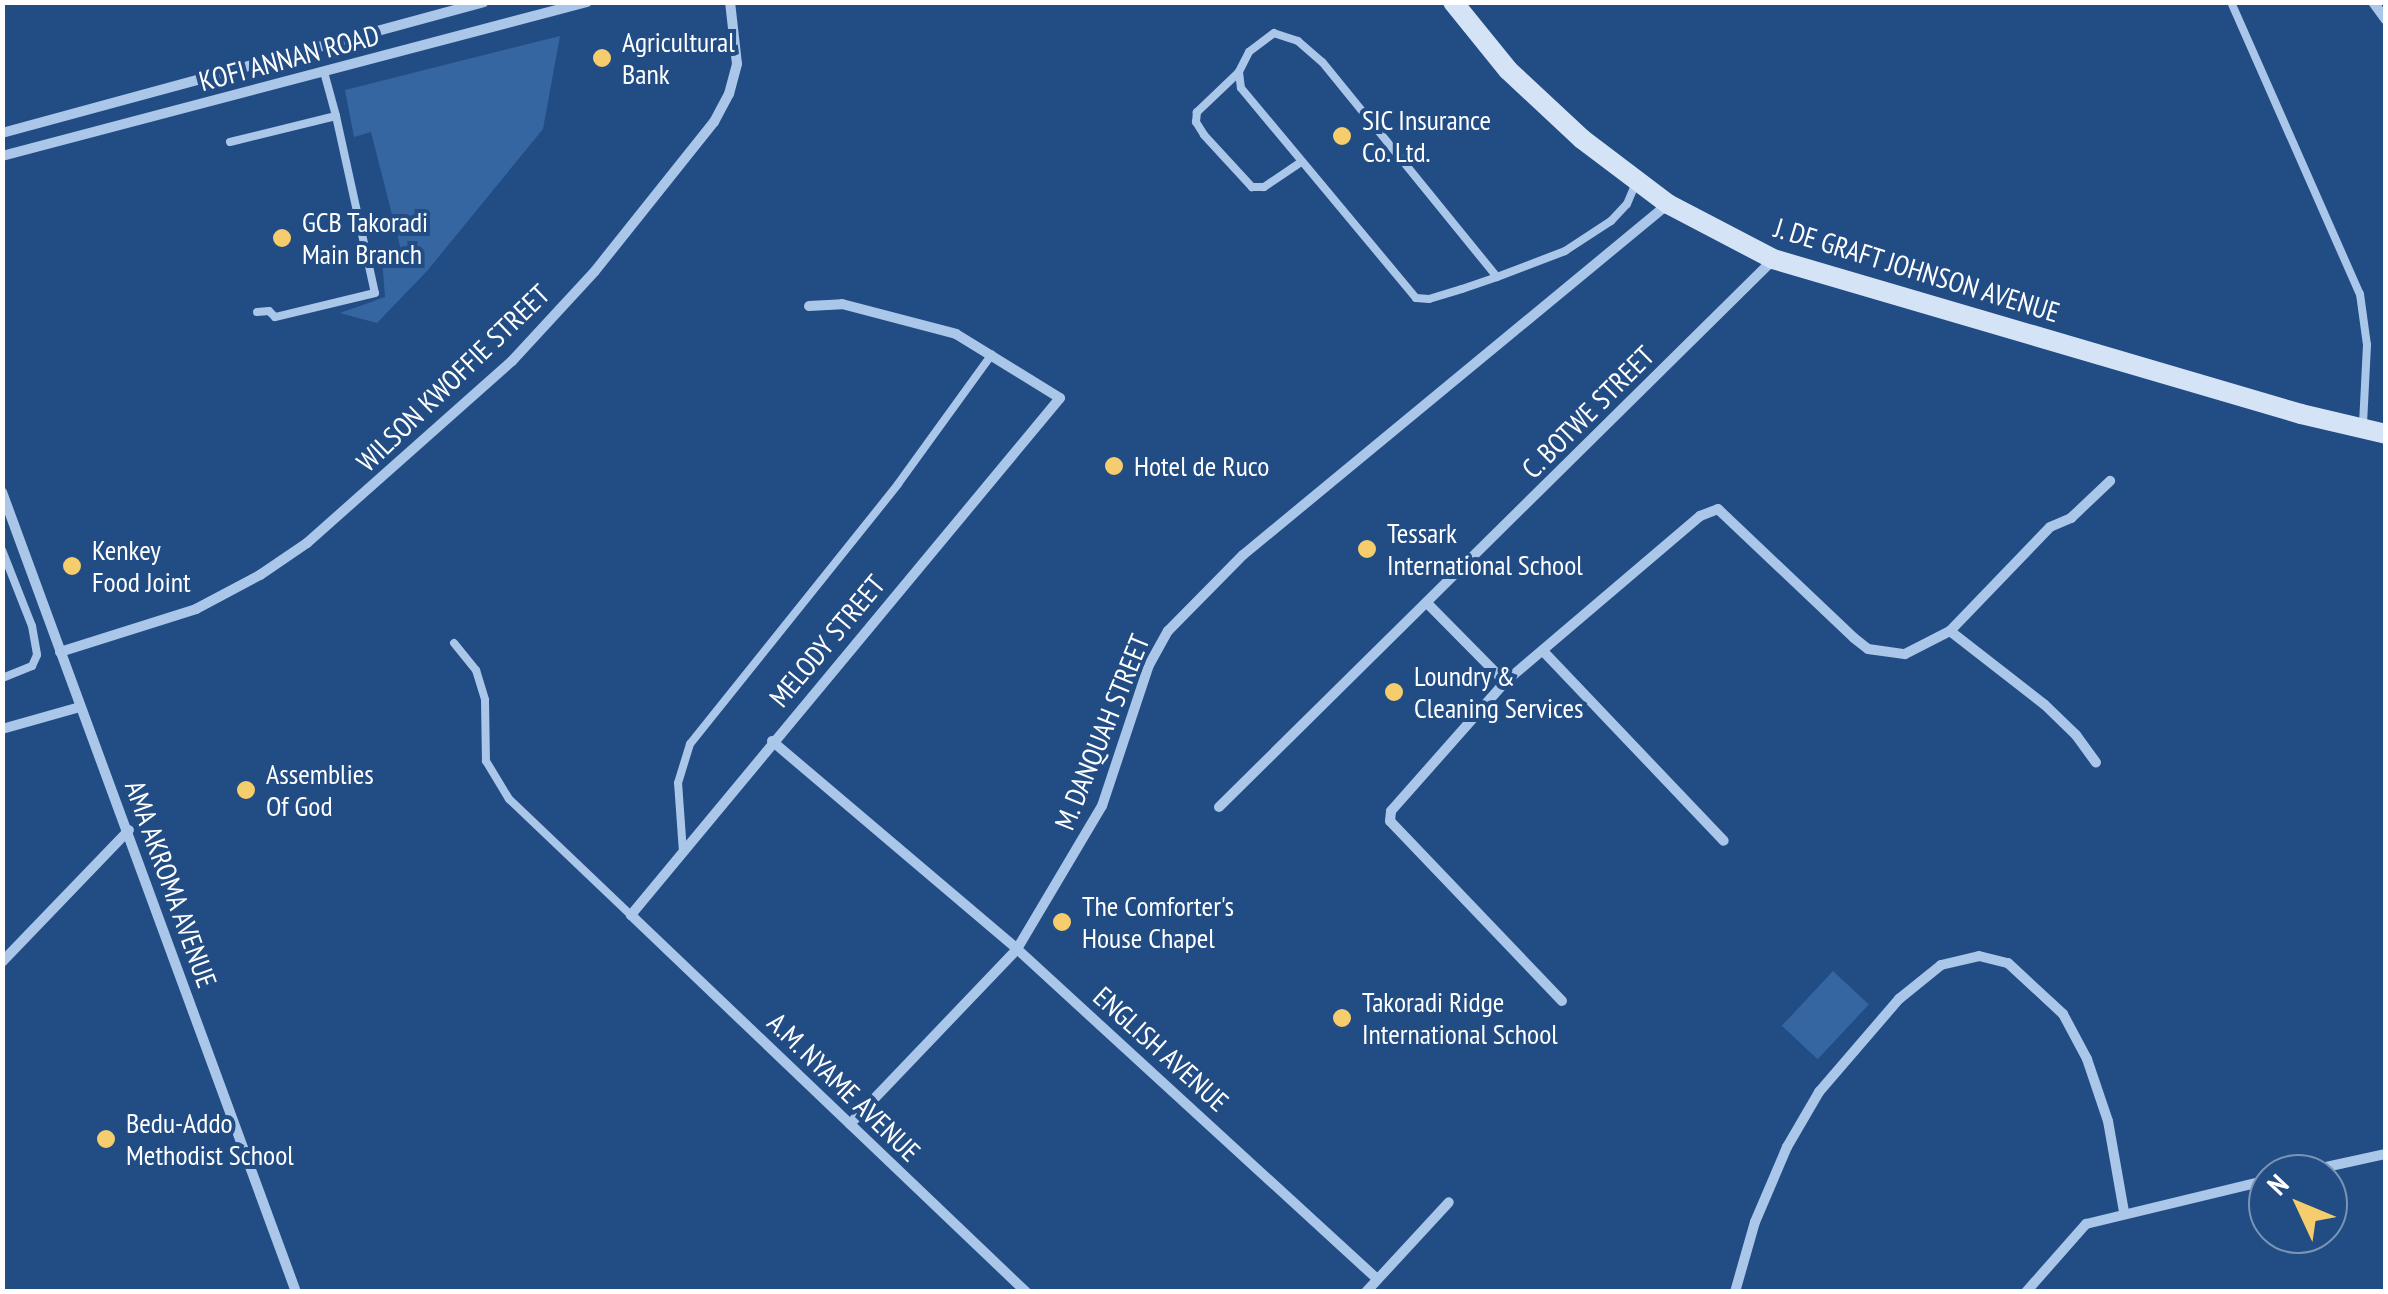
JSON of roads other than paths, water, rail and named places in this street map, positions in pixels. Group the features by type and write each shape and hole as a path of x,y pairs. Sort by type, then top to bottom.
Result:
{"street":[{"name":"KOFI ANNAN ROAD","path":"2,132 484,2"},
{"name":"KOFI ANNAN ROAD","path":"2,156 588,2"},
{"name":"WILSON KWOFFIE STREET","path":"60,652 196,609 260,575 307,544 512,360 595,271 714,122 729,94 737,64 730,2"},
{"name":"J. DE GRAFT JOHNSON AVENUE","path":"1453,2 1508,70 1582,139 1668,204 1773,259 2386,434"},
{"path":"2373,2 2386,20"},
{"name":"M. DANQUAH STREET","path":"850,1124 1017,949 1102,806 1149,665 1168,631 1243,555 1668,204"},
{"name":"C. BOTWE STREET","path":"1219,806 1428,604 1773,259"},
{"path":"809,306 833,303 876,311 946,330 992,354"},
{"name":"MELODY STREET","path":"630,914 1060,398 992,354"},
{"path":"1562,1001 1390,821 1391,810 1505,682 1700,516 1718,508 1868,648 1904,654 1950,631 2050,527 2071,518 2110,482"},
{"name":"AMA AKROMA AVENUE","path":"2,492 296,1292"},
{"path":"1428,604 1505,682"},
{"path":"1950,631 2045,705 2076,735 2096,763"},
{"path":"1542,652 1724,840"},
{"path":"2,729 80,707"},
{"name":"ENGLISH AVENUE","path":"772,742 1017,949 1377,1279"},
{"path":"2,962 129,830"},
{"name":"A.M. NYAME AVENUE","path":"630,914 1026,1292"},
{"path":"1735,1292 1768,1192 1787,1147 1819,1092 1899,999 1941,965 1979,956 2008,964 2063,1014 2087,1059 2108,1122 2124,1212"},
{"path":"2348,1162 2386,1154"},
{"path":"2026,1292 2086,1224 2248,1184"},
{"path":"1366,1292 1449,1202"}],"lane":[{"path":"2231,2 2360,294 2367,345 2363,430"},
{"path":"1301,162 1264,187 1252,187 1204,136 1196,122 1197,112 1239,72 1249,52 1274,32 1298,40 1322,62 1497,277"},
{"path":"257,312 270,311 274,317 375,294 324,72"},
{"path":"1239,72 1241,88 1416,298 1430,300 1565,251 1612,221 1627,204 1637,181"},
{"path":"230,142 336,116"},
{"path":"683,852 678,783 690,744 898,484 992,354"},
{"path":"2,550 32,626 37,655 32,666 2,678"},
{"path":"32,626 50,621"},
{"path":"454,643 476,670 485,700 486,762 510,799 630,914"}],"place":[{"name":"Agricultural Bank","path":"602,58"},
{"name":"SIC Insurance Co. Ltd.","path":"1342,136"},
{"name":"GCB Takoradi Main Branch","path":"282,238"},
{"name":"Hotel de Ruco","path":"1114,466"},
{"name":"Tessark International School","path":"1367,549"},
{"name":"Kenkey Food Joint","path":"72,566"},
{"name":"Loundry & Cleaning Services","path":"1394,692"},
{"name":"Assemblies Of God","path":"246,790"},
{"name":"The Comforter's House Chapel","path":"1062,922"},
{"name":"Takoradi Ridge International School","path":"1342,1018"},
{"name":"Bedu-Addo Methodist School","path":"106,1139"}]}
